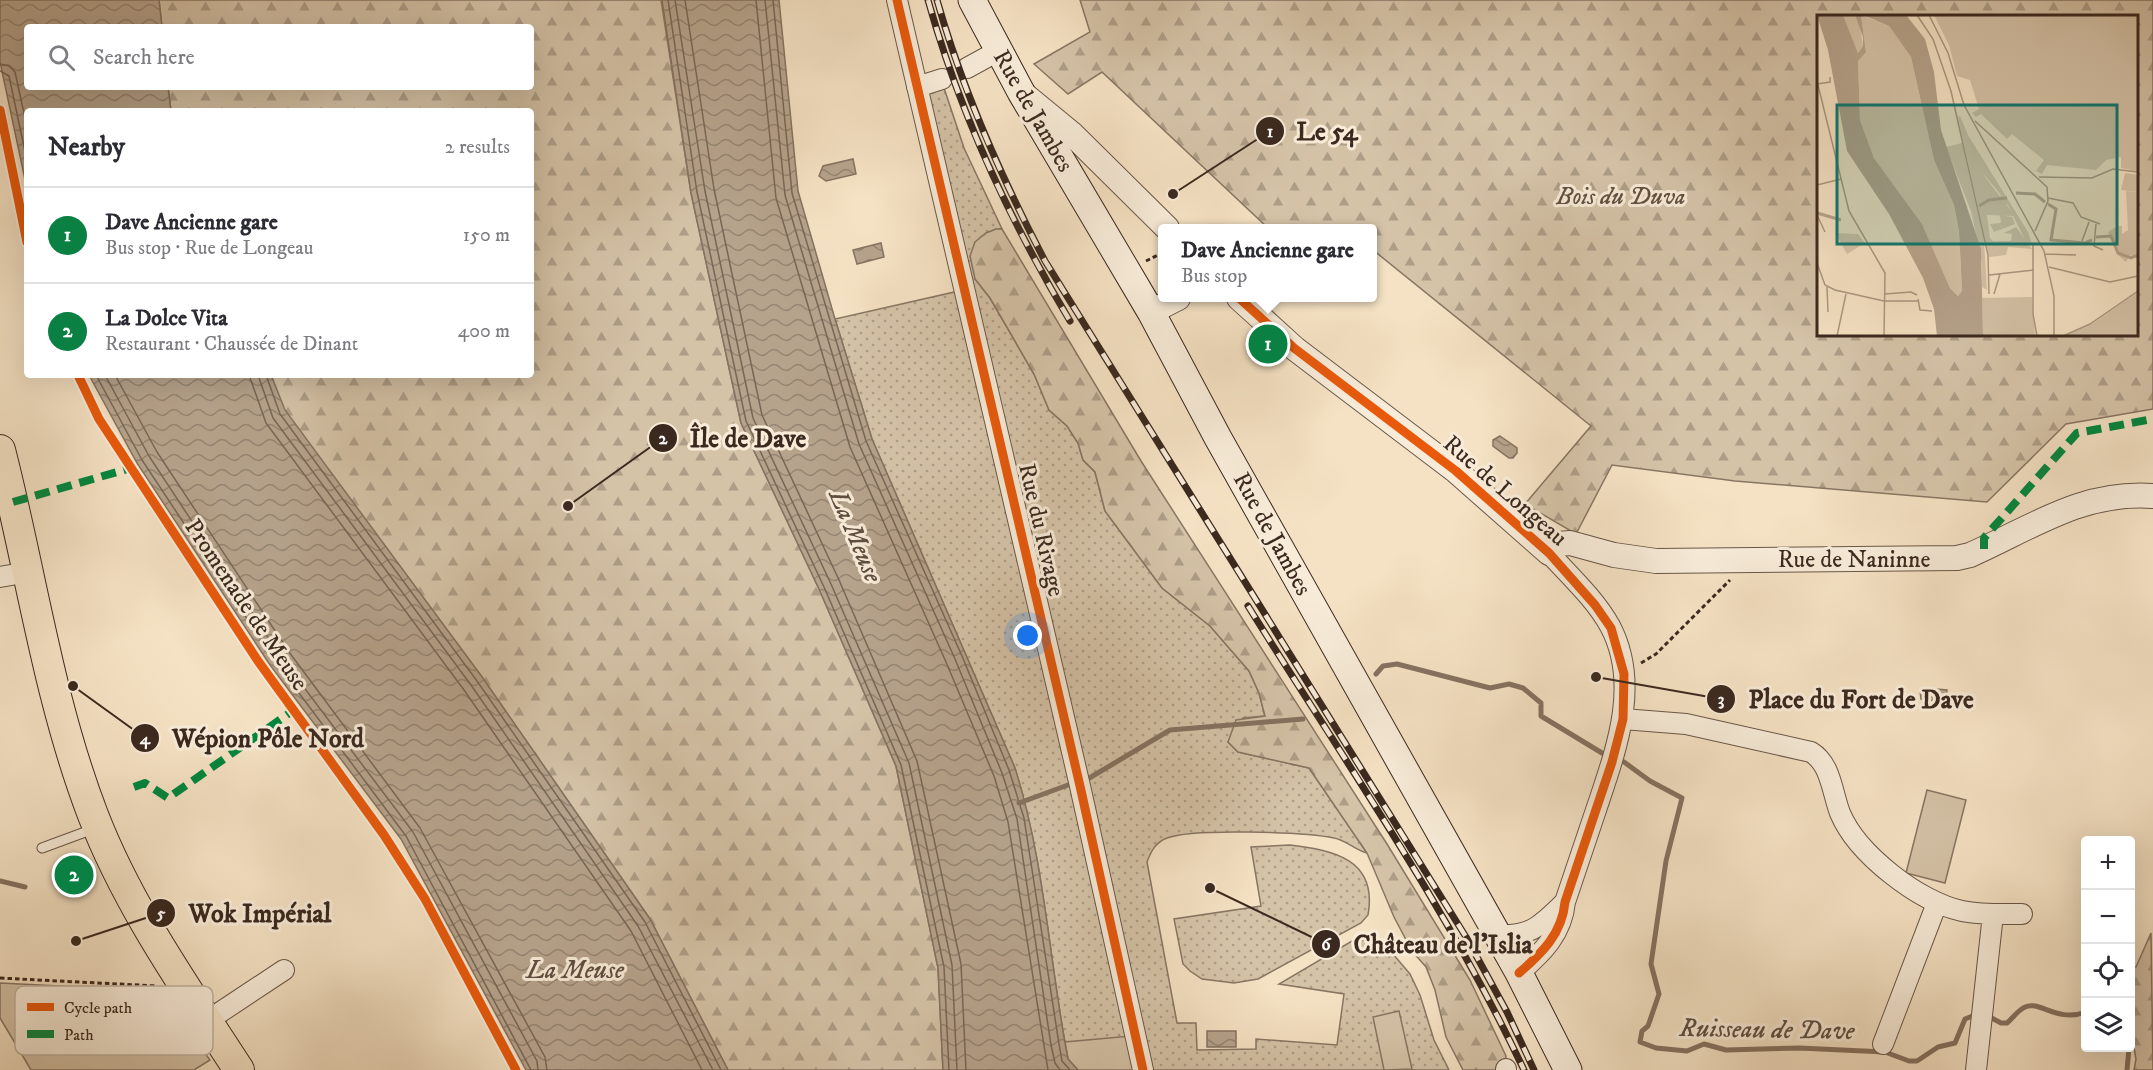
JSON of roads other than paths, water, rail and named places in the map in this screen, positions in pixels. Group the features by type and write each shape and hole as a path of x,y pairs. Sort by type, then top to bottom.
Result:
{"main road":[{"name":"Rue de Jambes","path":"972,0 1021,92 1150,312 1218,438 1519,973 1568,1070"},
{"path":"0,450 46,653 73,755 98,828 143,920 186,986"},
{"path":"213,1030 239,1070"}],"street":[{"name":"Rue du Rivage","path":"897,0 1079,781 1143,1070"},
{"path":"968,68 998,51"},
{"path":"917,87 942,79"},
{"path":"1021,92 1072,134 1163,224"},
{"path":"1150,312 1169,302"},
{"name":"Rue de Longeau","path":"1244,302 1294,348 1456,471 1549,553 1595,604 1611,628 1624,674 1623,719 1613,757 1565,902 1563,918 1542,953 1519,973"},
{"name":"Rue de Naninne","path":"1549,553 1558,544 1570,543 1614,555 1656,561 1957,558 1970,555 2092,499 2122,495 2153,496"},
{"path":"0,577 29,572"},
{"path":"1623,719 1686,724 1811,752 1824,764 1840,812 1856,841 1872,858 1936,903 1963,911 2022,914"},
{"name":"Rue de Longeau","path":"1496,935 1522,935 1536,929 1565,902"},
{"path":"1882,1044 1936,903"},
{"path":"1976,1070 1993,914"},
{"path":"213,1017 284,970"}],"lane":[{"path":"42,848 98,828"}],"water":[{"path":"0,0 159,0 162,24 24,24 24,90 168,90 171,108 24,108 24,175 0,62"},
{"name":"La Meuse","path":"662,0 779,0 798,191 872,439 1015,768 1040,876 1068,1059 1078,1070 943,1070 938,968 896,766 819,589 741,423 691,193"},
{"path":"853,159 856,174 826,181 819,176 823,166"},
{"path":"881,243 884,257 857,264 853,250"},
{"name":"La Meuse","path":"91,378 272,378 285,410 482,677 650,919 728,1070 526,1070 401,839 270,665 137,463"},
{"path":"1500,436 1517,448 1517,453 1513,458 1509,458 1493,446 1493,440"},
{"path":"1923,688 1947,690 1946,702 1921,699 1920,690"},
{"path":"1207,1031 1236,1031 1236,1047 1207,1047"}],"waterway":[{"name":"Ruisseau de Dave","path":"1376,674 1383,666 1397,664 1490,688 1509,684 1523,688 1541,703 1541,716 1602,753"},
{"name":"Ruisseau de Dave","path":"1086,780 1170,730 1303,719"},
{"name":"Ruisseau de Dave","path":"1624,762 1650,781 1682,798 1666,861 1651,964 1659,994 1648,1026 1642,1031 1640,1042 1656,1048 1687,1051 1704,1044 1726,1050 1799,1048 1885,1052 1909,1061 1917,1061 1938,1047 1955,1043 1965,1019 1975,1015"},
{"name":"Ruisseau de Dave","path":"1019,803 1068,785"},
{"path":"0,881 25,887"},
{"name":"Ruisseau de Dave","path":"1986,1015 2001,1023 2007,1023 2020,1010 2031,1006 2066,1015 2081,1014"},
{"name":"Ruisseau de Dave","path":"2127,1070 2129,1052"}],"railway":[{"path":"928,0 955,84 988,165 1027,244 1070,321"},
{"path":"937,0 947,34 984,134 1045,261 1466,937 1507,1012 1534,1070"},
{"path":"1248,606 1428,892 1494,1010 1524,1070"}],"place":[{"name":"Le 54","path":"1173,194"},
{"name":"Dave Ancienne gare","path":"1268,344"},
{"name":"Île de Dave","path":"568,506"},
{"name":"Place du Fort de Dave","path":"1596,677"},
{"name":"Wépion Pôle Nord","path":"73,686"},
{"name":"La Dolce Vita","path":"74,875"},
{"name":"Château de l'Islia","path":"1210,888"},
{"name":"Wok Impérial","path":"76,941"}],"park label":[{"name":"Bois du Duva","path":"1621,197"}]}
